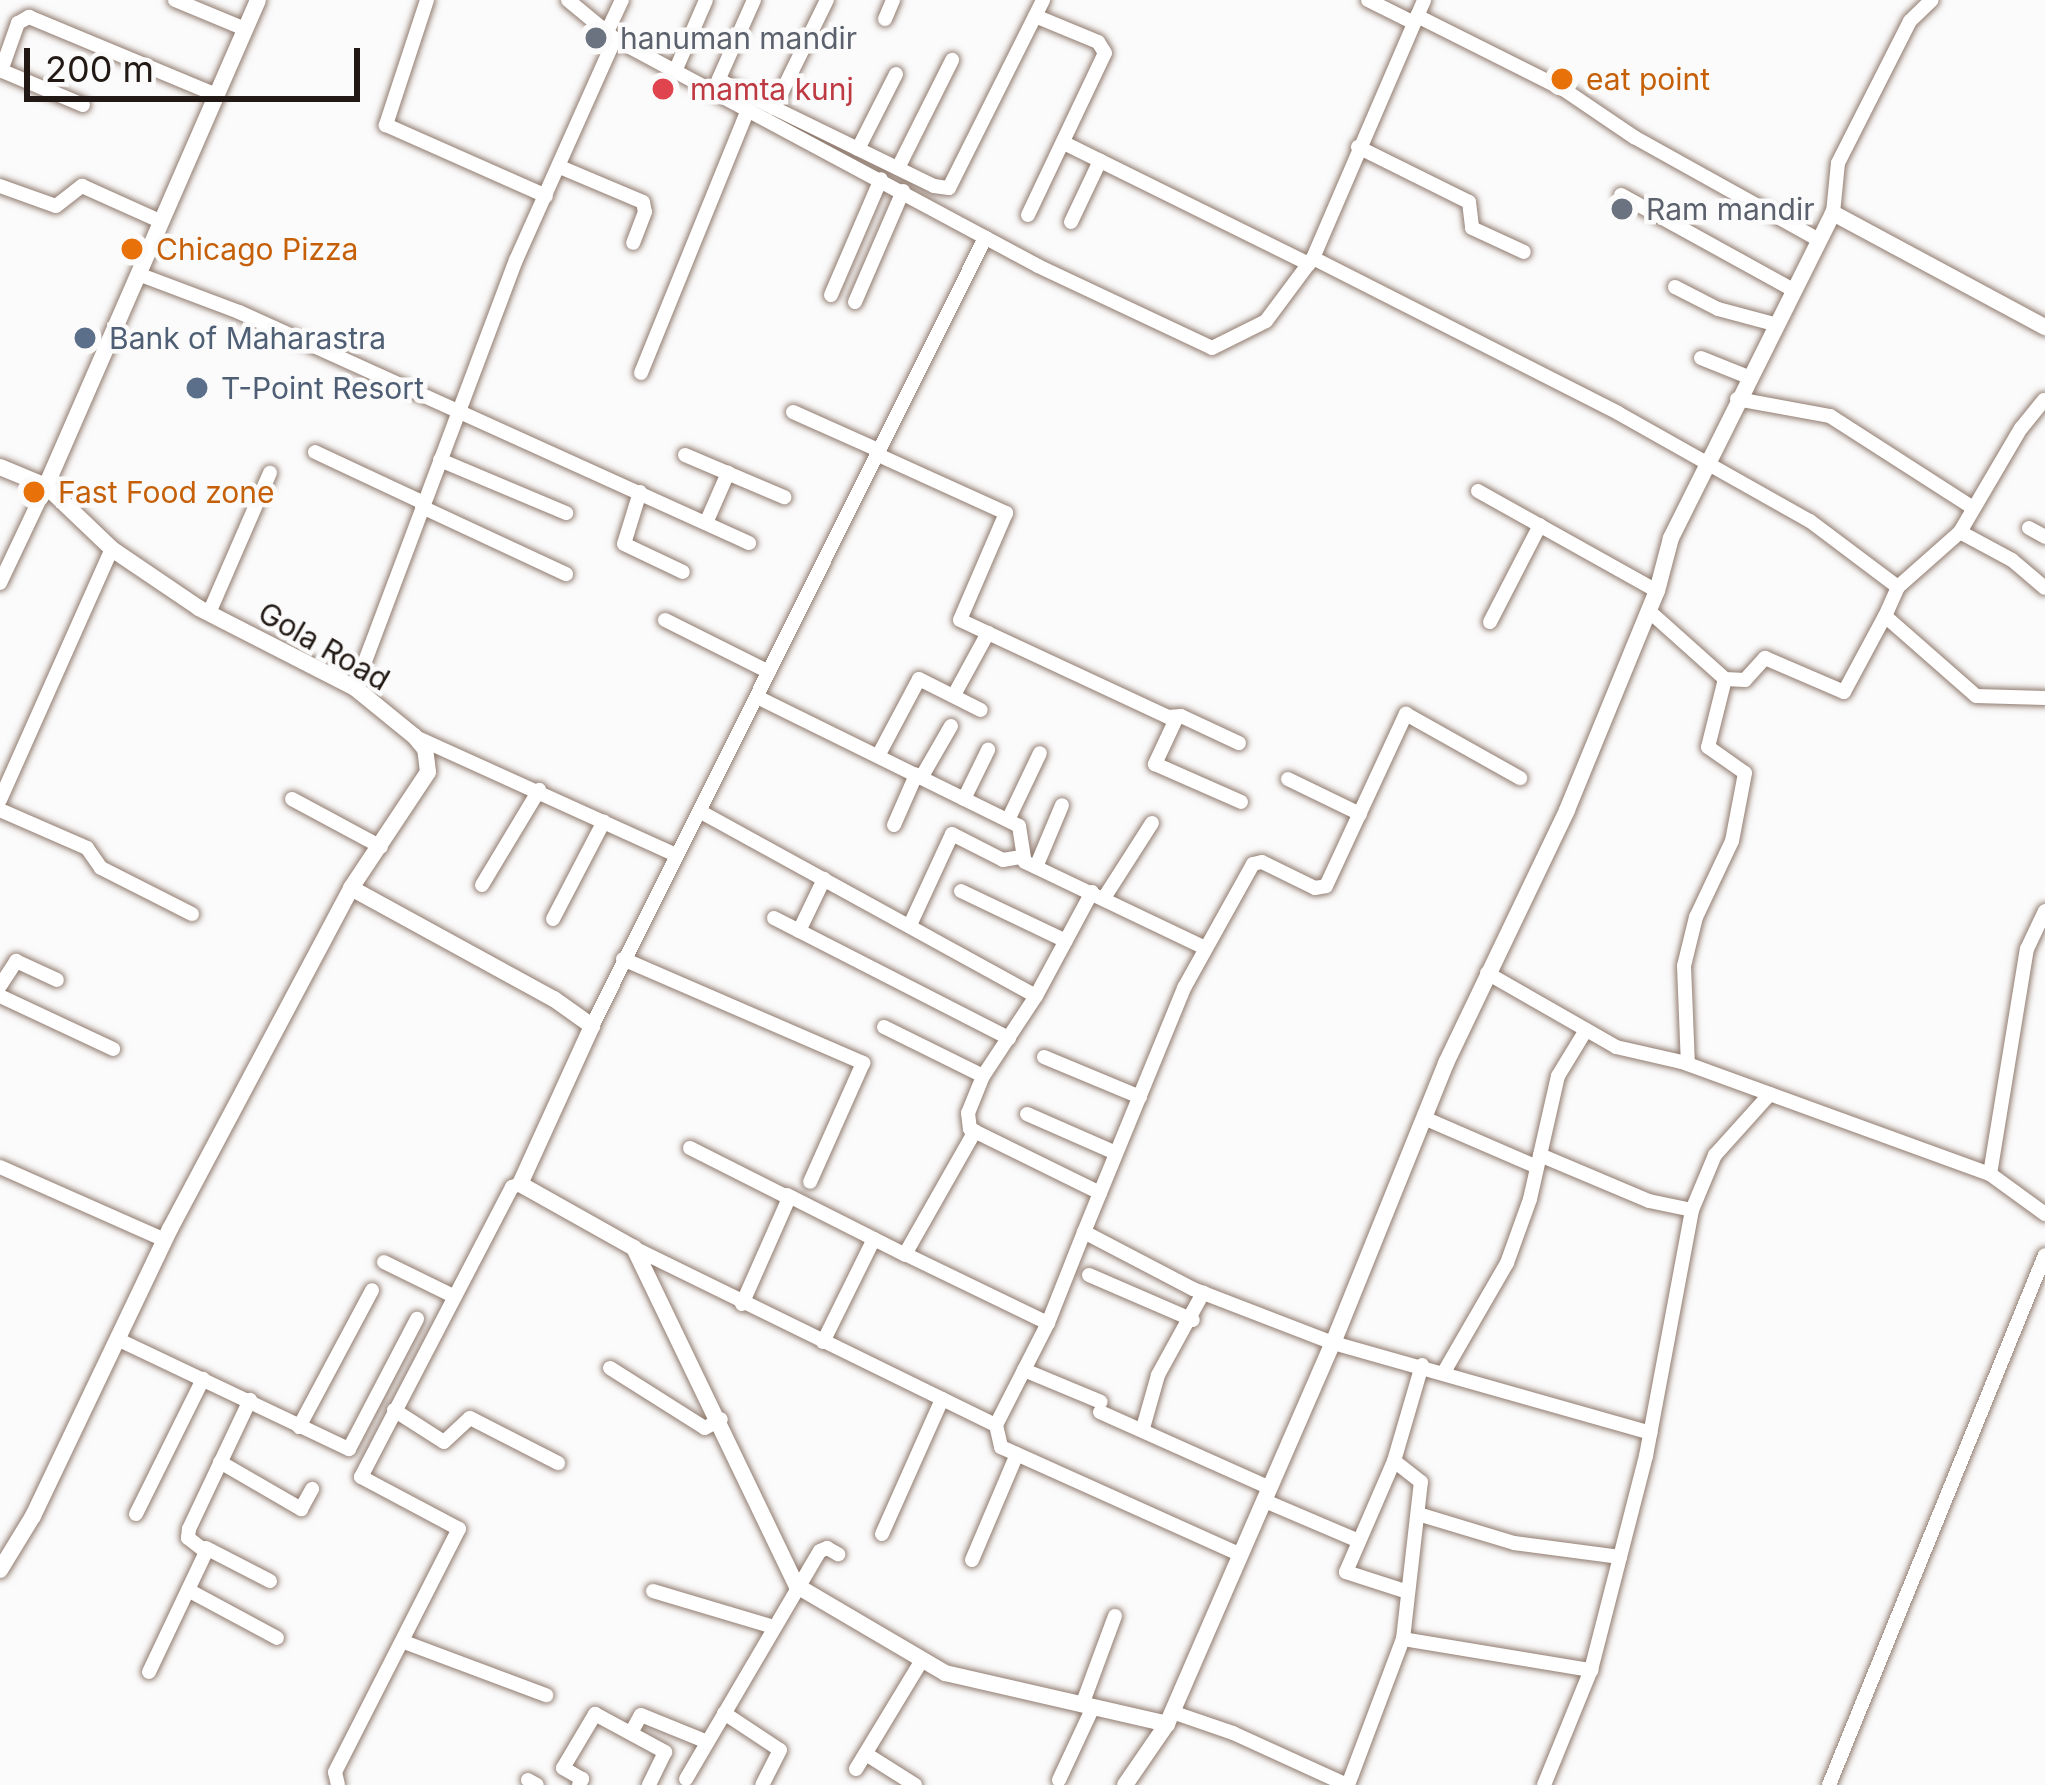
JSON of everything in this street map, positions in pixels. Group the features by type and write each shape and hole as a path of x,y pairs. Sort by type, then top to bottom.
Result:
{"street":[{"path":"175,0 245,29"},
{"path":"0,583 258,0"},
{"path":"427,0 386,125 546,196"},
{"path":"568,0 611,35 676,69 774,108 934,186 952,187 1043,0"},
{"path":"355,688 622,0"},
{"path":"676,69 706,0"},
{"path":"716,85 754,0"},
{"path":"774,108 826,0"},
{"path":"885,19 893,0"},
{"path":"1368,0 1563,89 1654,149 1819,240"},
{"path":"716,85 748,110 985,238 1190,342 1222,346 1257,328 1311,261 1424,0"},
{"path":"1125,1785 1169,1718 1268,1494 1487,973 1567,810 1657,591 1671,538 1833,214 1838,163 1910,22 1932,0"},
{"path":"1028,215 1105,49 1035,16"},
{"path":"83,105 0,71 18,23 29,17 216,95"},
{"path":"898,168 952,60"},
{"path":"858,149 896,74"},
{"path":"641,373 748,110"},
{"path":"1064,142 1618,413 1810,521 1898,586"},
{"path":"1358,147 1469,202 1472,228 1523,252"},
{"path":"1071,222 1100,161"},
{"path":"560,166 644,202 646,212 634,243"},
{"path":"831,295 881,179"},
{"path":"0,186 56,206 82,186 160,221"},
{"path":"855,302 903,191"},
{"path":"1621,195 1792,290"},
{"path":"1833,214 2045,327"},
{"path":"520,1184 623,959 985,238"},
{"path":"138,274 239,312 749,543"},
{"path":"1675,287 1718,309 1774,324"},
{"path":"1701,358 1748,377"},
{"path":"1738,399 1830,416 1972,507"},
{"path":"1648,611 1689,641 1725,680 1745,680 1765,658 1844,692 1898,586 1960,532 2045,400"},
{"path":"793,412 1006,513 958,617 1176,719 1240,743"},
{"path":"315,452 566,574"},
{"path":"685,455 784,497"},
{"path":"440,460 566,513"},
{"path":"0,467 46,486"},
{"path":"209,613 270,473"},
{"path":"706,523 728,473"},
{"name":"Gola Road","path":"46,486 112,549 209,613 355,688 414,736"},
{"path":"1478,491 1657,591"},
{"path":"640,492 624,544 683,572"},
{"path":"1490,622 1540,525"},
{"path":"2029,528 2045,537"},
{"path":"1960,532 2043,580"},
{"path":"0,800 112,549"},
{"path":"1885,616 1976,696 2045,698"},
{"path":"665,620 770,672"},
{"path":"955,695 988,633"},
{"path":"878,756 917,680 926,679 981,710"},
{"path":"1688,1064 1684,966 1696,917 1732,841 1745,773 1708,747 1725,680"},
{"path":"757,697 1008,820 1023,830 1020,856"},
{"path":"1241,1555 1001,1447 996,1424 1048,1323 1203,947 1255,862 1316,888 1326,886 1406,714 1520,778"},
{"path":"1176,719 1155,764 1241,802"},
{"path":"894,825 951,727"},
{"path":"414,736 676,855"},
{"path":"0,1569 49,1484 165,1240 351,888 428,772 425,749 414,736"},
{"path":"964,799 988,750"},
{"path":"1008,820 1040,753"},
{"path":"1288,778 1360,814"},
{"path":"482,885 539,790"},
{"path":"292,799 381,847"},
{"path":"1036,867 1062,805"},
{"path":"0,809 87,848 98,866 192,914"},
{"path":"700,812 1036,996"},
{"path":"553,919 604,820"},
{"path":"1100,1193 975,1131 968,1112 983,1076 1066,941 1152,823"},
{"path":"910,925 952,835 1000,859 1020,856 1203,947"},
{"path":"799,931 824,879"},
{"path":"351,888 554,999 592,1026"},
{"path":"961,891 1066,941"},
{"path":"1990,1174 2026,949 2045,911"},
{"path":"774,918 1009,1038"},
{"path":"623,959 863,1063 810,1182"},
{"path":"0,986 16,961 57,980"},
{"path":"1487,973 1616,1047 1688,1064 1990,1174 2045,1214"},
{"path":"0,996 113,1048"},
{"path":"884,1027 983,1076"},
{"path":"1444,1372 1507,1263 1539,1161 1558,1076 1586,1030"},
{"path":"1044,1058 1139,1096"},
{"path":"1544,1785 1592,1670 1650,1432 1692,1210 1715,1155 1770,1094"},
{"path":"1027,1114 1116,1153"},
{"path":"1424,1118 1649,1201 1692,1210"},
{"path":"906,1256 975,1131"},
{"path":"690,1148 1048,1323"},
{"path":"0,1167 165,1240"},
{"path":"338,1785 334,1772 459,1529 362,1477 512,1186 520,1184 742,1304 996,1424"},
{"path":"742,1304 788,1195"},
{"path":"1084,1232 1203,1293 1334,1343 1650,1432"},
{"path":"823,1342 874,1239"},
{"path":"634,1248 721,1419 797,1586 945,1673 1088,1706 1233,1732 1348,1785 1403,1639 1421,1482 1394,1461"},
{"path":"1829,1785 2045,1255"},
{"path":"384,1262 453,1296"},
{"path":"1089,1275 1192,1320"},
{"path":"299,1427 372,1290"},
{"path":"1143,1428 1158,1375 1203,1293"},
{"path":"117,1339 349,1449 417,1319"},
{"path":"1408,1592 1346,1572 1394,1461 1422,1365"},
{"path":"610,1368 705,1428 721,1419"},
{"path":"1024,1370 1359,1541"},
{"path":"136,1514 203,1379"},
{"path":"882,1534 942,1399"},
{"path":"250,1400 188,1534 271,1581"},
{"path":"394,1410 444,1442 470,1418 558,1463"},
{"path":"973,1560 1017,1454"},
{"path":"220,1462 301,1509 312,1489"},
{"path":"1418,1514 1514,1543 1620,1557"},
{"path":"149,1672 206,1548"},
{"path":"686,1779 797,1586 823,1548 838,1554"},
{"path":"188,1590 278,1638"},
{"path":"653,1591 774,1627"},
{"path":"1059,1780 1115,1616"},
{"path":"1403,1639 1592,1670"},
{"path":"404,1642 546,1695"},
{"path":"856,1769 922,1660"},
{"path":"724,1713 780,1750 761,1785"},
{"path":"578,1785 582,1779 563,1768 596,1714 666,1754 649,1785"},
{"path":"632,1731 640,1715 707,1742"},
{"path":"866,1754 915,1785"}],"place":[{"name":"hanuman mandir","path":"596,38"},
{"name":"eat point","path":"1562,79"},
{"name":"mamta kunj","path":"663,89"},
{"name":"Ram mandir","path":"1622,209"},
{"name":"Chicago Pizza","path":"132,249"},
{"name":"Bank of Maharastra","path":"85,338"},
{"name":"T-Point Resort","path":"197,388"},
{"name":"Fast Food zone","path":"34,492"}]}
